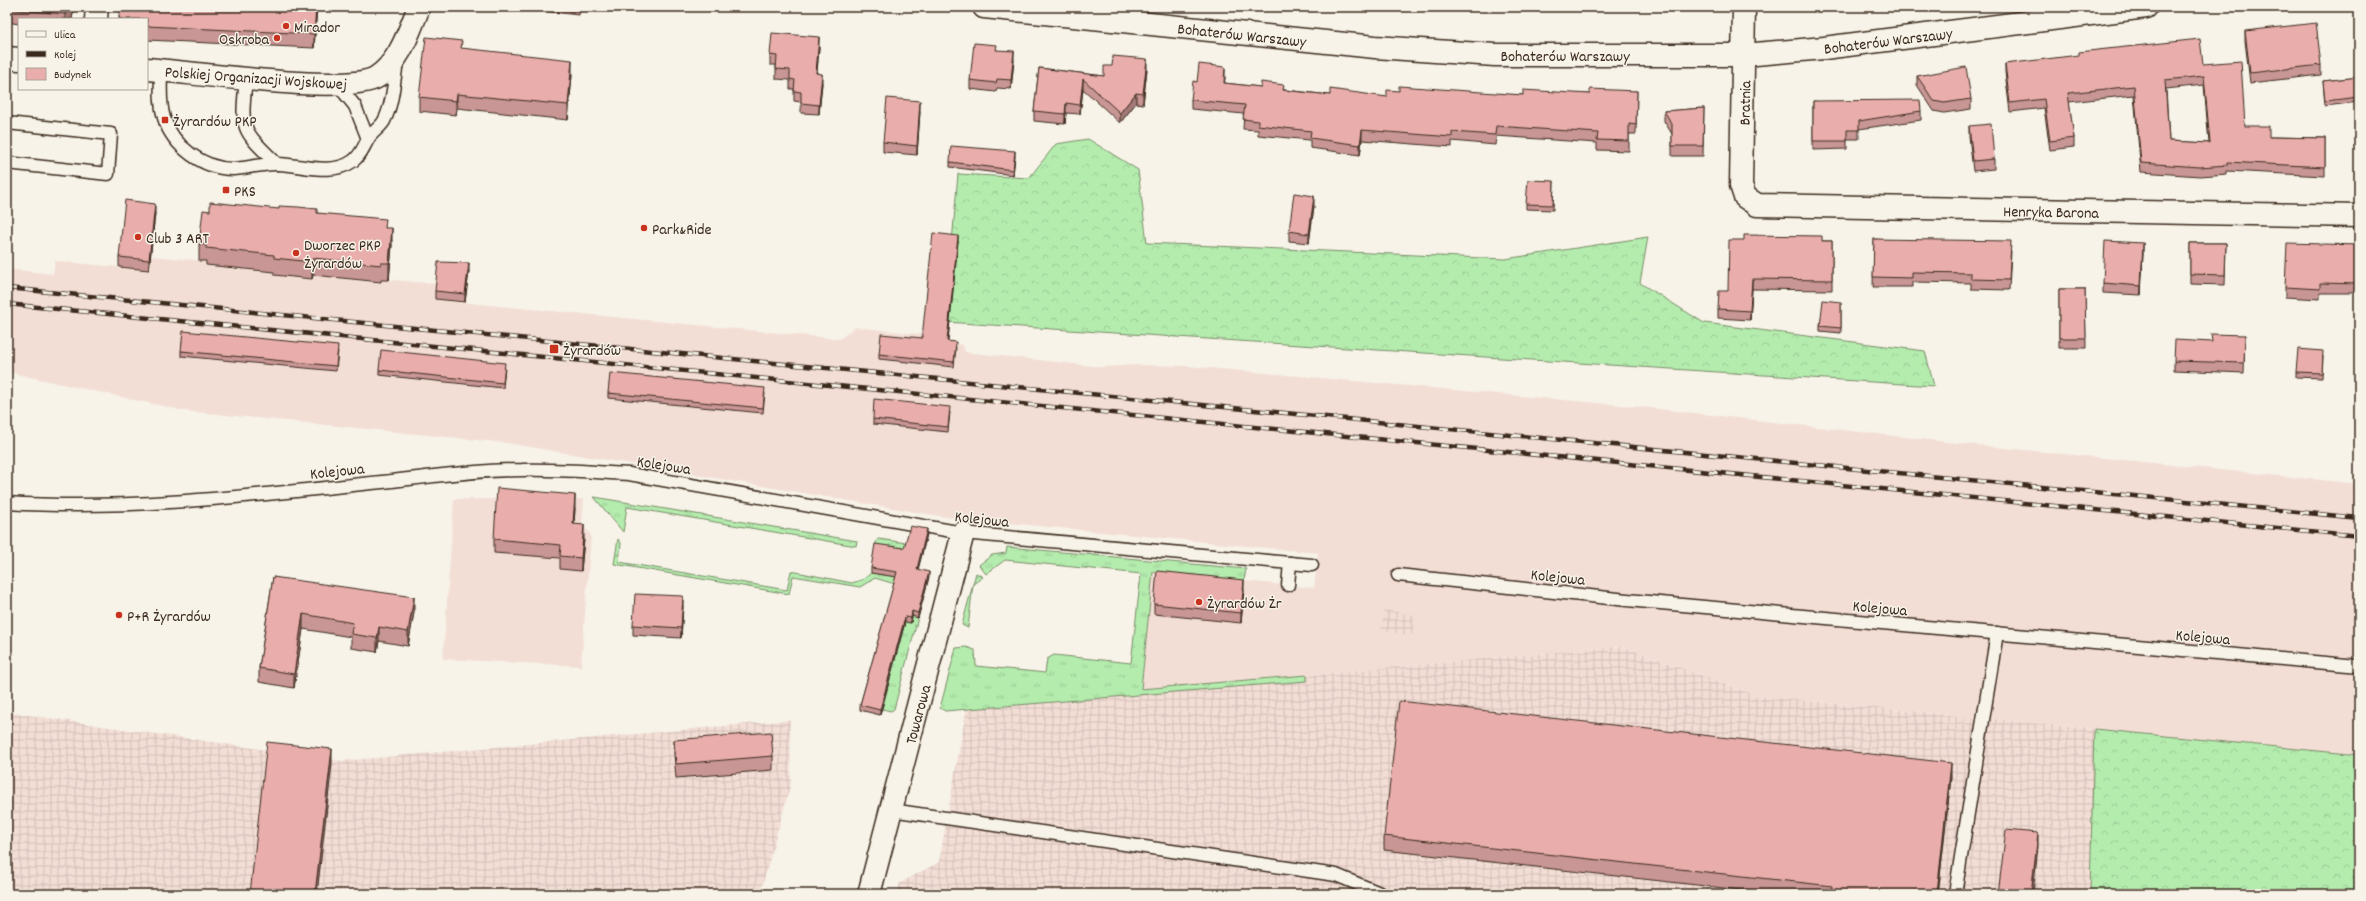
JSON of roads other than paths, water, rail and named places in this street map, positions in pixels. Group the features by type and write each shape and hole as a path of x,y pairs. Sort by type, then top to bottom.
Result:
{"street":[{"path":"96,18 97,7"},
{"name":"Polskiej Organizacji Wojskowej","path":"154,69 338,85 358,84 377,77 393,62 419,7"},
{"name":"Bohaterów Warszawy","path":"992,7 1397,49 1496,55 1744,55 1824,48 2146,7"},
{"name":"Bratnia","path":"1744,7 1741,185 1745,198"},
{"path":"7,58 18,59"},
{"name":"Henryka Barona","path":"1745,198 1757,205 2359,216"},
{"name":"Towarowa","path":"869,894 963,533"}],"lane":[{"path":"154,69 165,120 174,136 192,155 216,167 233,168 277,164 331,169 339,168 357,158 368,139 384,121 398,53"},
{"path":"246,78 243,109 244,127 248,134 277,164"},
{"path":"338,85 355,106 368,139"},
{"path":"7,123 111,134 108,174 7,163"},
{"name":"Kolejowa","path":"7,503 59,506 178,503 461,474 521,470 575,470 629,474 963,533 1312,565"},
{"path":"1288,585 1290,563"},
{"name":"Kolejowa","path":"1398,575 1627,600 2359,666"},
{"path":"1955,894 1997,633"},
{"path":"891,810 1336,875 1382,894"}],"railway":[{"path":"7,288 2359,518"},
{"path":"7,304 2359,536"}],"place":[{"name":"Mirador","path":"286,26"},
{"name":"Oskroba","path":"277,38"},
{"name":"Żyrardów PKP","path":"165,120"},
{"name":"PKS","path":"226,190"},
{"name":"Park&Ride","path":"644,228"},
{"name":"Club 3 ART","path":"138,237"},
{"name":"Dworzec PKP Żyrardów","path":"296,253"},
{"name":"Żyrardów","path":"554,349"},
{"name":"Żyrardów Żr","path":"1199,602"},
{"name":"P+R Żyrardów","path":"119,615"}]}
